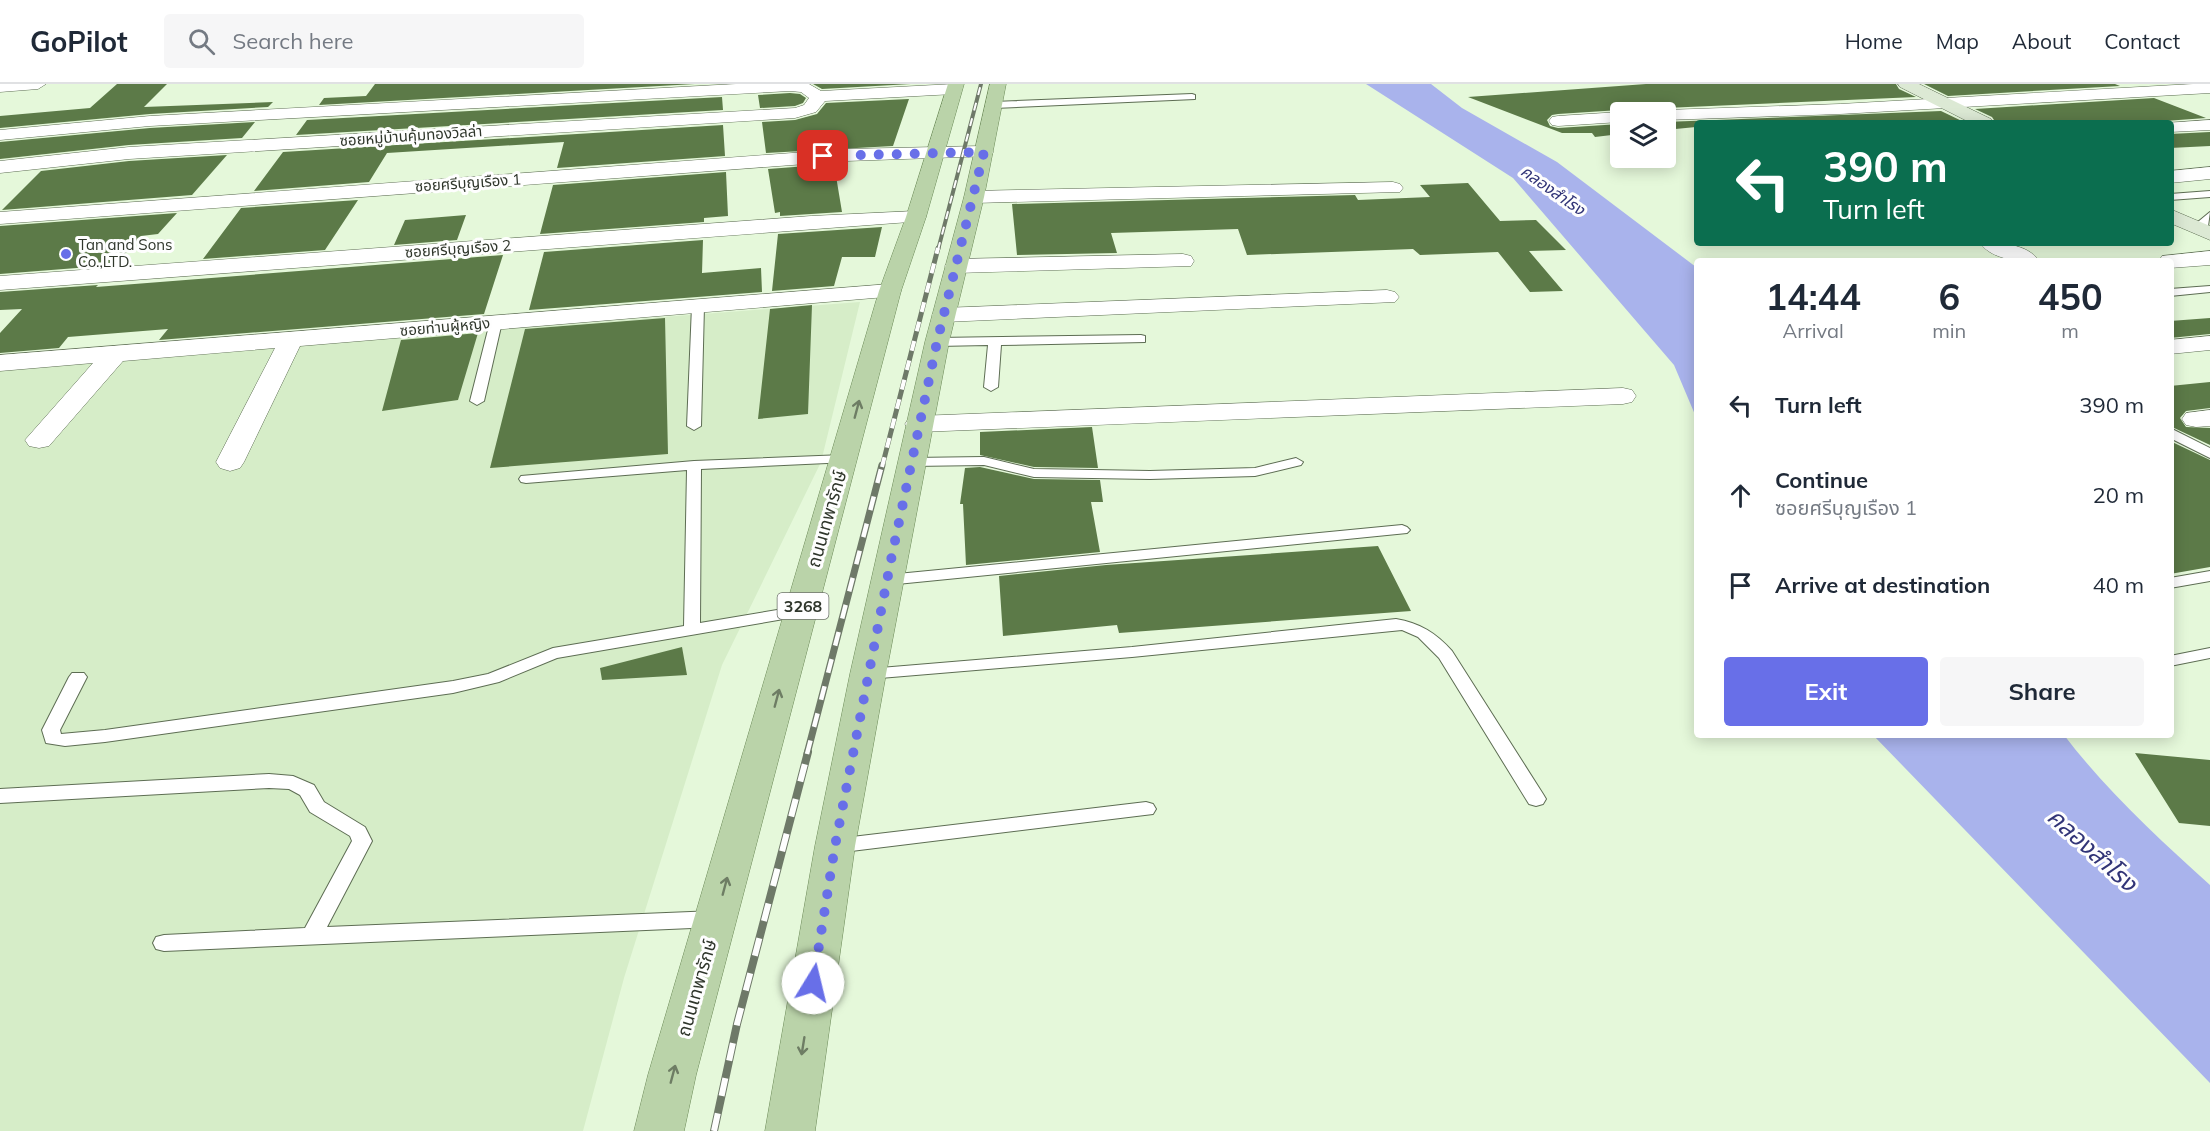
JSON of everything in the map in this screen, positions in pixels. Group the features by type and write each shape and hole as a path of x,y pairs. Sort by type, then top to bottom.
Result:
{"main road":[{"path":"1906,84 1979,120"},
{"name":"ถนนเทพารักษ์","path":"659,1131 890,291 916,217 954,89"},
{"path":"790,1131 835,846 868,674 940,328 974,197 996,94"},
{"path":"2174,216 2206,226"}],"street":[{"path":"0,87 38,84"},
{"name":"ซอยหมู่บ้านคุ้มทองวิลล่า","path":"0,135 150,121 790,86 805,88 817,98 954,89"},
{"path":"1676,115 1946,104 2210,88"},
{"name":"ซอยหมู่บ้านคุ้มทองวิลล่า","path":"0,166 129,153 795,113 808,110 817,98"},
{"path":"513,129 524,100"},
{"path":"1558,121 1610,118"},
{"path":"2174,127 2210,125"},
{"name":"ซอยศรีบุญเรือง 1","path":"0,218 846,154 984,152"},
{"path":"2174,177 2210,173"},
{"path":"974,197 1393,188"},
{"name":"ซอยศรีบุญเรือง 2","path":"0,283 800,223 916,217"},
{"path":"1997,246 2022,258"},
{"path":"2174,261 2210,258"},
{"path":"956,266 1183,261"},
{"name":"ซอยท่านผู้หญิง","path":"0,363 890,291"},
{"path":"940,328 1388,297"},
{"path":"230,462 291,340"},
{"path":"2174,347 2210,344"},
{"path":"39,440 115,354"},
{"path":"919,424 1623,396"}],"lane":[{"path":"996,94 1192,97"},
{"path":"2174,197 2210,194"},
{"path":"2174,293 2210,290"},
{"path":"694,426 698,306"},
{"path":"477,401 496,322"},
{"path":"940,328 995,341 1141,339"},
{"path":"991,387 995,341"},
{"path":"2174,434 2210,454"},
{"path":"526,478 694,465 844,459"},
{"path":"912,462 984,461 1034,473 1150,475 1255,472 1296,462"},
{"path":"692,629 694,465"},
{"path":"887,580 1402,530"},
{"path":"2174,582 2210,576"},
{"path":"78,677 51,730 53,739 105,736 453,687 493,678 553,653 801,611"},
{"path":"868,674 1132,651 1396,624 1413,626 1429,635 1446,655 1536,799"},
{"path":"2174,660 2210,653"},
{"path":"0,796 269,782 294,783 307,790 317,807 358,832 362,841 312,936"},
{"path":"835,846 1146,809"},
{"path":"164,943 716,919"}],"shaded area":[{"path":"860,302 821,462 722,665 624,978 583,1131 0,1131 0,368"}],"water":[{"name":"คลองสำโรง","path":"1366,84 1431,84 1462,108 1557,162 1694,265 1694,412 1674,365 1513,178"},
{"name":"คลองสำโรง","path":"1876,738 2066,738 2115,795 2210,885 2210,1083"}],"building":[{"path":"117,84 167,84 144,107 273,102 268,107 150,114 0,128 0,116 90,108"},
{"path":"375,84 695,84 319,105 324,98 366,96"},
{"path":"813,84 911,84 822,89"},
{"path":"1646,84 1896,84 1899,89 1916,97 1676,108 1676,102 1610,102 1610,111 1558,114 1552,115 1547,120 1550,126 1558,128 1610,125 1610,135 1595,137 1592,133 1562,133 1468,97"},
{"path":"1924,84 2115,84 2120,86 1948,96"},
{"path":"800,94 806,98 803,103 795,106 760,108 758,95"},
{"path":"722,97 723,110 296,135 307,120"},
{"path":"2154,98 2206,118 2174,120 1994,120 1975,109"},
{"path":"909,99 893,146 766,153 762,122 795,120 817,114 826,103"},
{"path":"1941,111 1960,120 1715,120"},
{"path":"1694,121 1694,127 1676,129 1676,122"},
{"path":"255,122 242,138 129,145 0,159 0,142 150,128"},
{"path":"723,125 725,156 557,168 564,142 387,153 369,182 254,191 283,152"},
{"path":"2210,132 2210,146 2174,148 2174,134"},
{"path":"227,155 192,195 2,210 41,171 129,161"},
{"path":"834,164 842,212 780,216 780,212 775,213 768,169"},
{"path":"726,172 728,216 704,218 704,222 540,234 553,185"},
{"path":"1468,183 1500,221 1536,220 1566,250 1529,251 1563,291 1530,292 1498,252 1420,255 1413,249 1247,255 1238,229 1111,233 1117,253 1017,255 1012,204 1355,195 1358,200 1430,197 1420,185"},
{"path":"358,200 325,250 203,259 241,208"},
{"path":"177,213 158,234 141,236 115,265 0,274 0,226"},
{"path":"466,215 457,240 394,245 405,220"},
{"path":"882,227 875,257 842,257 834,286 772,291 778,234"},
{"path":"703,240 702,273 761,268 762,292 529,310 544,252"},
{"path":"503,255 484,314 159,340 168,329 68,337 59,348 0,353 0,333 22,309 0,310 0,292 98,285 96,287"},
{"path":"812,305 808,414 758,419 770,309"},
{"path":"665,318 668,454 490,468 525,329"},
{"path":"2210,318 2210,334 2174,338 2174,321"},
{"path":"478,333 458,400 382,411 401,340"},
{"path":"2210,382 2210,408 2186,411 2180,418 2186,427 2210,428 2210,445 2174,428 2174,386"},
{"path":"1092,427 1098,468 1034,467 980,455 980,432"},
{"path":"2174,443 2210,460 2210,567 2174,573"},
{"path":"980,467 1034,479 1100,480 1103,502 1091,502 1100,552 966,565 963,504 960,504 965,468"},
{"path":"1378,546 1411,611 1119,633 1117,625 1003,636 999,576 1106,565"},
{"path":"682,647 687,675 602,680 600,668"},
{"path":"2135,753 2210,760 2210,826 2179,823"}],"railway":[{"path":"938,250 981,84"},
{"path":"882,467 938,248"},
{"path":"807,754 882,465"},
{"path":"714,1131 737,1024 808,752"}],"place":[{"name":"Tan and Sons Co.,LTD.","path":"66,254"}],"route":[{"path":"813,983 835,846 891,560 937,342 984,152 823,156"}]}
